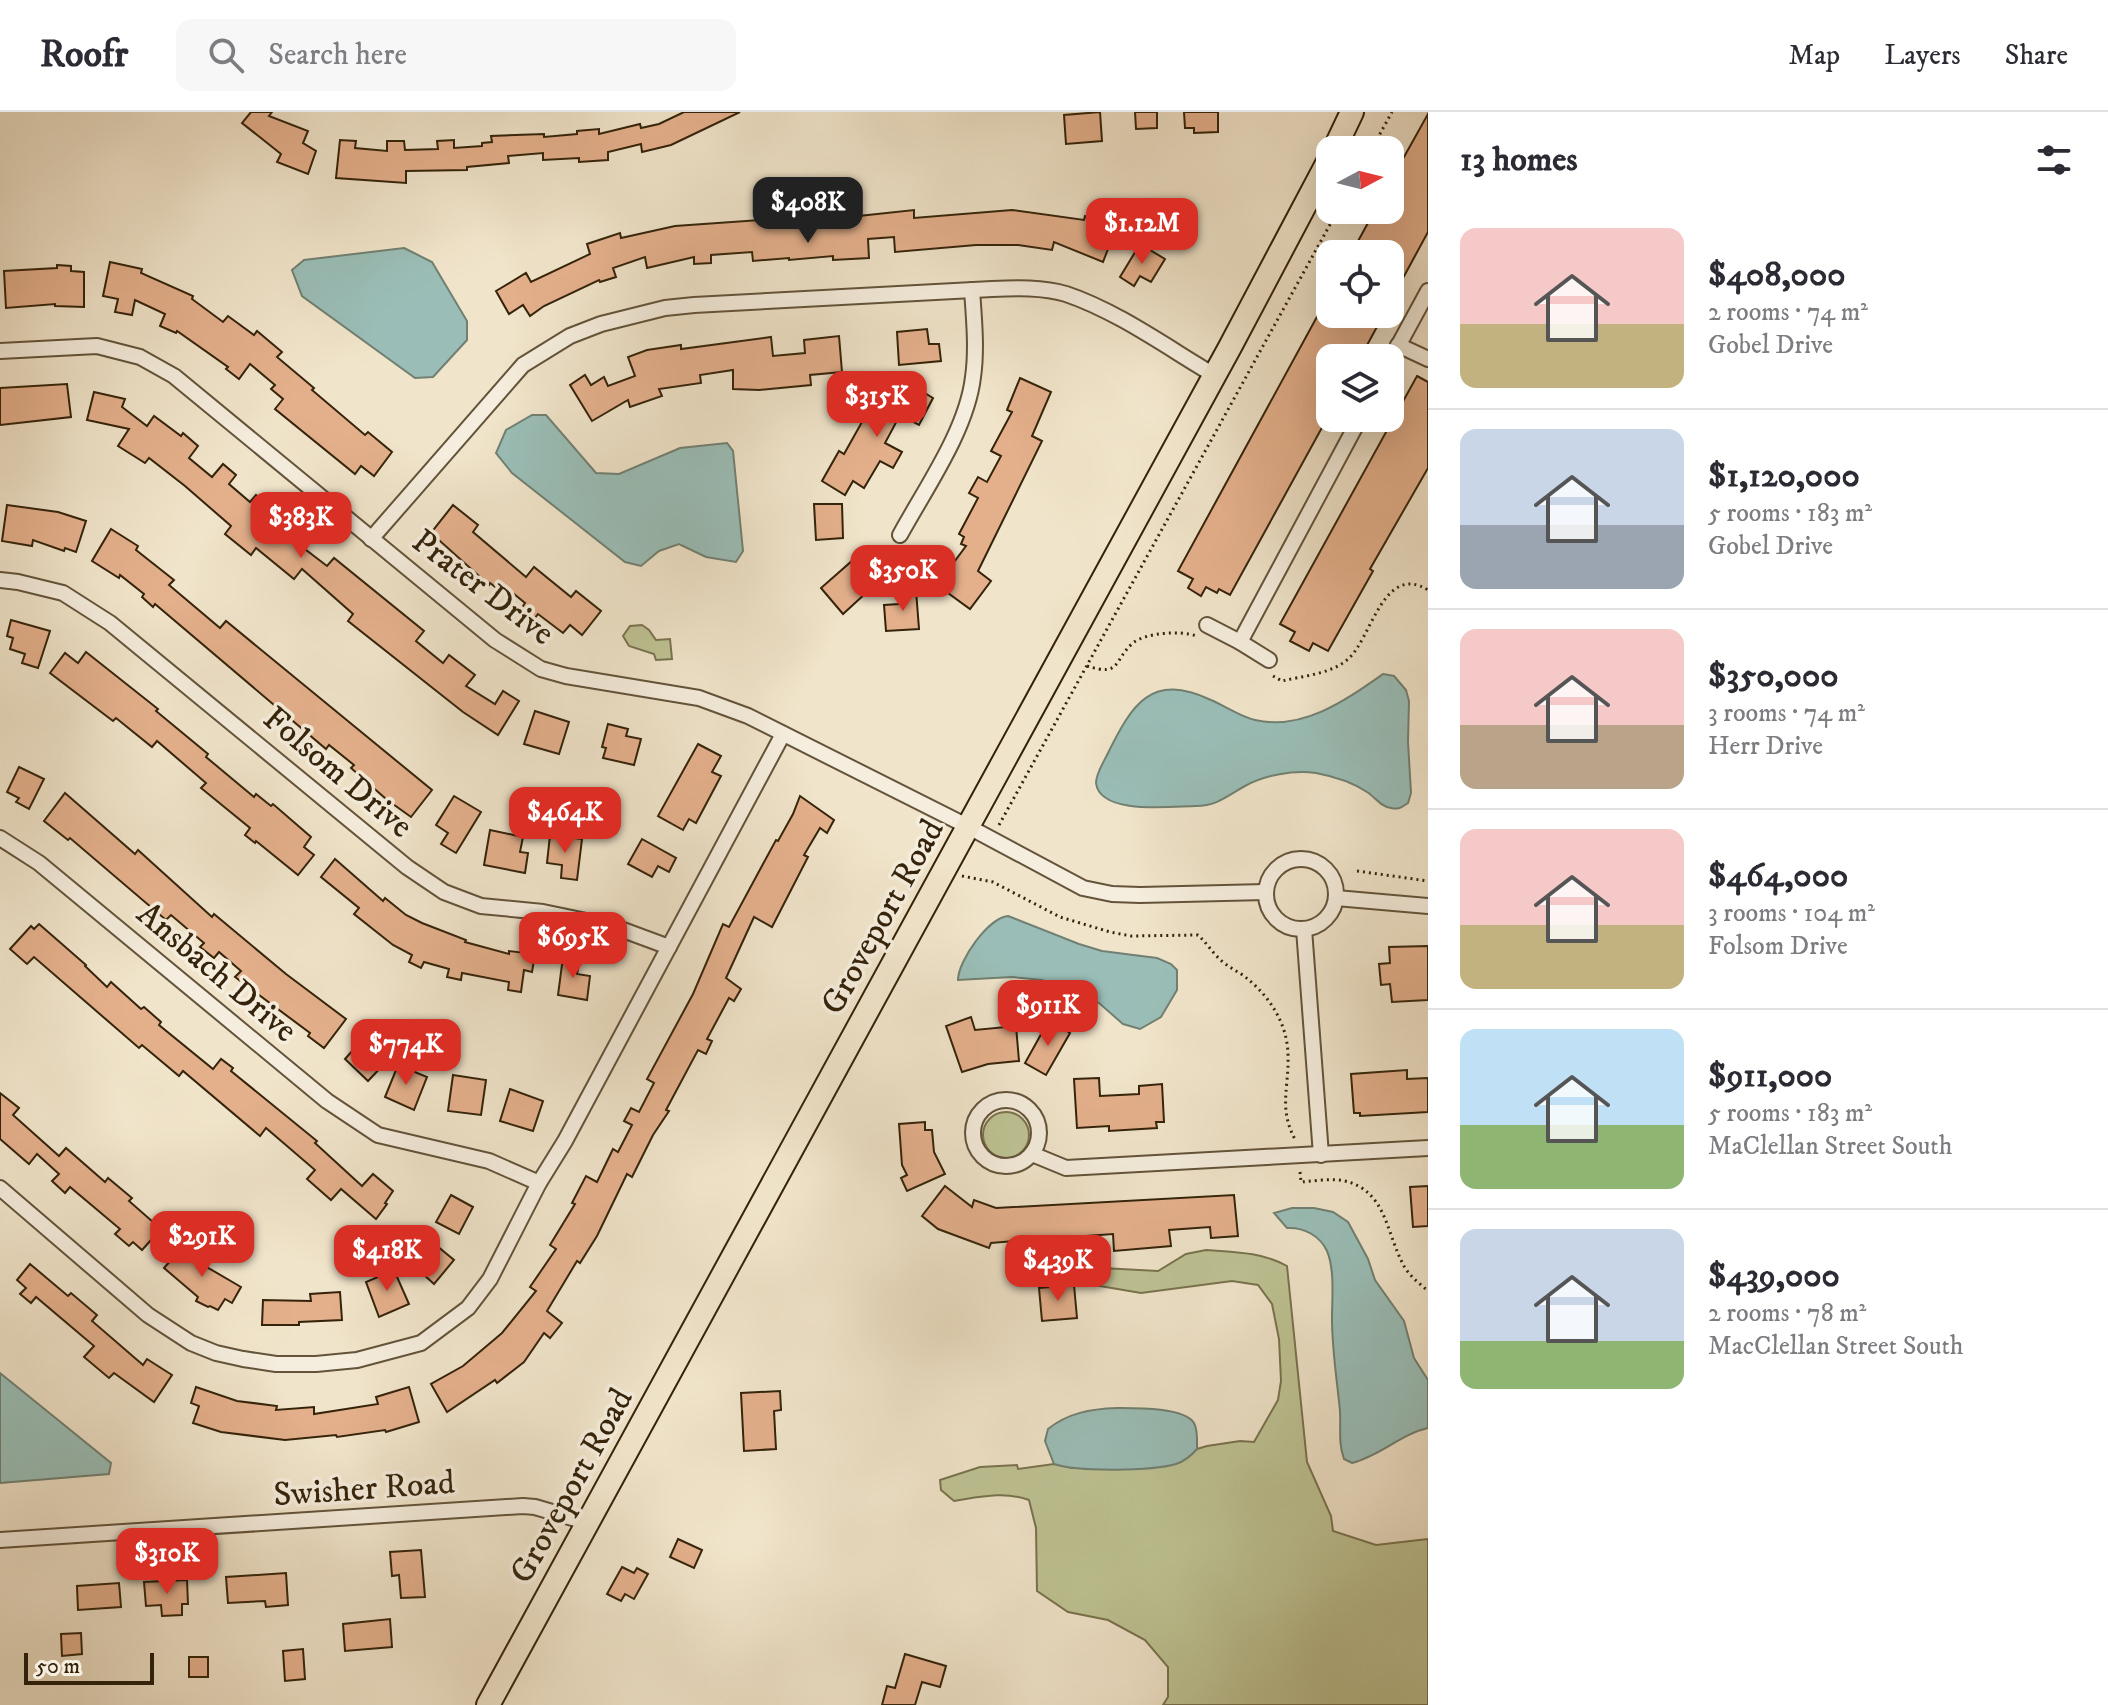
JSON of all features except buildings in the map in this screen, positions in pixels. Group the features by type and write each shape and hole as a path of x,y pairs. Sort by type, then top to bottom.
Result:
{"main road":[{"path":"1341,136 1352,112"},
{"name":"Groveport Road","path":"488,1705 969,827 1316,184"}],"street":[{"path":"371,539 523,365 570,336 601,324 665,308 972,290 1039,289 1065,294 1106,312 1214,375"},
{"path":"900,535 951,442 965,409 973,379 975,335 972,290"},
{"path":"1399,344 1428,291"},
{"name":"Prater Drive","path":"0,351 97,346 140,357 174,376 495,640 541,669 602,684 699,698 748,716 1083,888 1112,894 1266,892"},
{"path":"1404,348 1428,359"},
{"path":"1240,642 1352,432"},
{"name":"Folsom Drive","path":"0,580 63,593 110,623 407,867 444,892 481,906 543,912 615,927 669,947"},
{"path":"1207,625 1269,660"},
{"path":"0,1188 148,1315 191,1343 216,1353 276,1364 316,1364 357,1360 421,1343 468,1308 490,1279 783,734"},
{"name":"Ansbach Drive","path":"0,838 39,863 327,1101 358,1123 378,1135 489,1161 539,1183"},
{"path":"1304,858 1315,861 1332,876 1336,898 1326,919 1304,929 1292,928 1273,915 1266,892 1268,880 1283,863 1304,858"},
{"path":"1336,898 1428,906"},
{"path":"1304,929 1321,1155"},
{"path":"1005,1099 1020,1102 1032,1112 1038,1125 1038,1140 1032,1154 1020,1163 1006,1166 991,1163 979,1154 973,1140 973,1125 979,1112 991,1103 1005,1099"},
{"path":"1032,1154 1066,1168 1428,1148"},
{"name":"Swisher Road","path":"0,1540 523,1506 586,1522"}],"path":[{"path":"1379,136 1392,112"},
{"path":"991,839 1330,224"},
{"path":"913,850 966,878 993,882 1060,917 1086,926 1131,936 1198,935 1225,964 1257,987 1285,1028 1289,1059 1285,1112 1298,1144 1301,1182 1345,1181 1374,1198 1384,1212 1404,1266 1428,1291"},
{"path":"1357,871 1428,881"}],"green space":[{"path":"642,625 656,640 670,639 672,659 656,660 654,654 629,646 623,636 630,626"},
{"path":"1006,1112 1022,1119 1029,1135 1022,1151 1006,1158 990,1151 983,1135 990,1119"},
{"path":"1206,1250 1258,1255 1287,1266 1307,1462 1331,1516 1333,1531 1376,1545 1428,1539 1428,1705 1163,1705 1168,1697 1168,1667 1145,1640 1108,1620 1068,1612 1037,1591 1036,1528 1029,1500 1001,1495 954,1501 941,1490 940,1480 980,1467 1017,1465 1018,1469 1054,1464 1072,1468 1152,1467 1180,1462 1197,1449 1207,1446 1254,1442 1278,1400 1281,1381 1279,1339 1272,1304 1258,1285 1232,1281 1141,1293 1047,1277 1042,1266 1050,1259 1086,1261 1102,1268 1158,1271 1186,1254"}],"water":[{"path":"404,248 432,262 467,321 467,340 433,377 415,378 302,296 292,270 304,260"},
{"path":"532,415 546,415 596,473 619,474 680,448 727,443 733,451 743,551 736,562 706,557 679,544 659,551 641,566 625,562 512,473 496,453 506,430"},
{"path":"1383,674 1394,676 1406,690 1409,701 1411,793 1408,803 1400,808 1384,806 1348,782 1307,772 1270,776 1203,806 1124,805 1110,801 1096,783 1125,721 1146,698 1158,692 1190,692 1255,720 1290,721 1339,703"},
{"path":"1008,916 1102,951 1157,958 1171,964 1177,970 1177,990 1161,1017 1140,1029 1123,1024 1099,1003 1042,980 1012,977 958,980 963,962 983,932"},
{"path":"1292,1208 1333,1212 1348,1222 1368,1259 1375,1280 1404,1321 1414,1358 1428,1380 1428,1428 1352,1463 1344,1459 1341,1447 1330,1259 1316,1237 1299,1229 1287,1228 1274,1213"},
{"path":"0,1373 111,1463 109,1474 0,1483"},
{"path":"1117,1408 1158,1410 1189,1418 1196,1429 1197,1449 1179,1463 1150,1468 1115,1470 1054,1464 1045,1441 1048,1429 1080,1413"}]}
